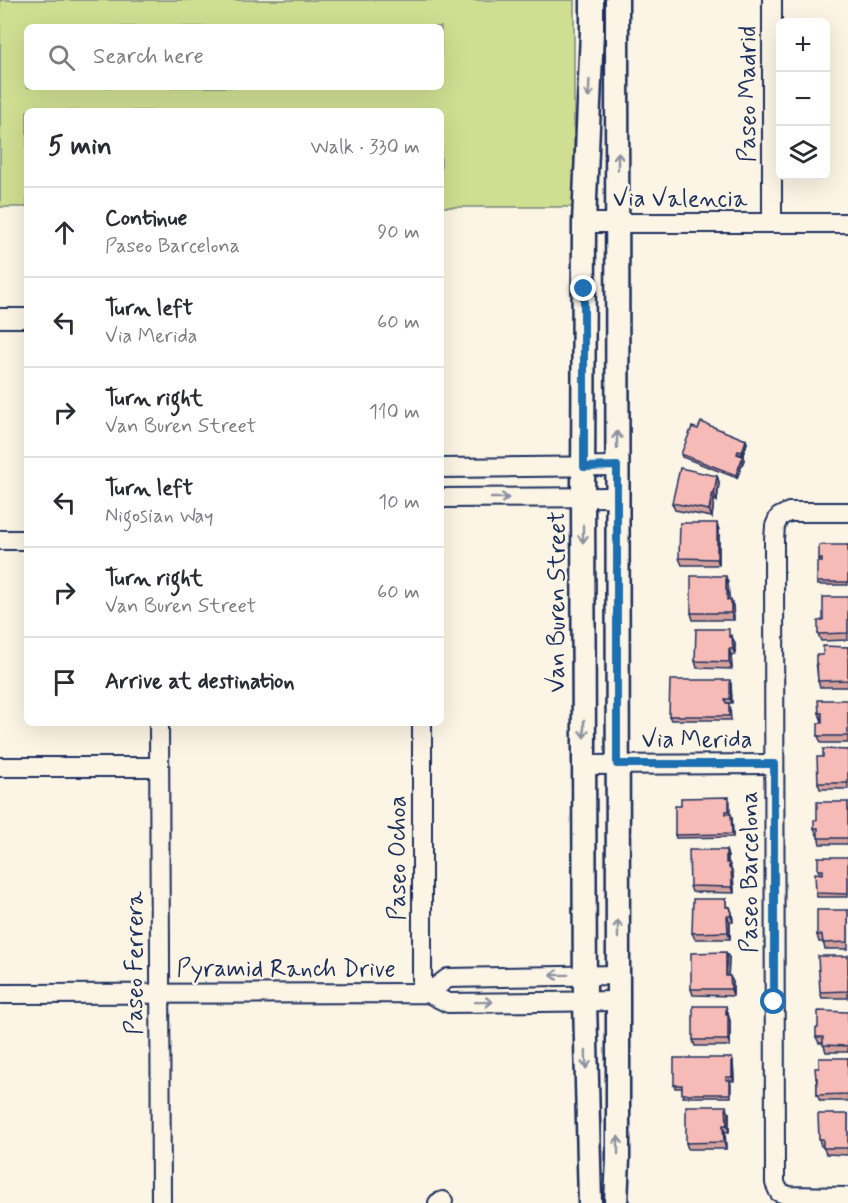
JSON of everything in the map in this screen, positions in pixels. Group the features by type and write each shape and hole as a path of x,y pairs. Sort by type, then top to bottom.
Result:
{"street":[{"name":"Van Buren Street","path":"590,1203 585,1001 583,498 584,223 592,0"},
{"path":"616,1203 618,1159 617,0"},
{"name":"Paseo Madrid","path":"772,0 772,223"},
{"name":"Via Valencia","path":"584,223 848,223"},
{"path":"0,318 24,318"},
{"path":"444,468 617,466"},
{"path":"444,498 617,497"},
{"name":"Paseo Barcelona","path":"848,512 789,512 779,517 775,526 774,540 775,1183 779,1192 789,1196 848,1197"},
{"path":"0,540 24,540"},
{"name":"Paseo Ferrera","path":"159,726 161,1203"},
{"name":"Paseo Ochoa","path":"422,726 425,993"},
{"name":"Via Merida","path":"584,765 774,764"},
{"path":"0,767 159,767"},
{"name":"Pyramid Ranch Drive","path":"425,993 448,978 618,975"},
{"name":"Pyramid Ranch Drive","path":"0,994 425,993 448,1003 618,1001"}],"green space":[{"path":"0,0 574,0 574,207 444,207 444,108 24,108 24,207 0,207"}],"building":[{"path":"701,422 746,440 742,452 738,451 737,454 743,456 736,475 681,454 692,427 698,429"},
{"path":"680,468 717,476 709,510 672,503"},
{"path":"680,523 717,523 717,559 679,558"},
{"path":"819,545 848,545 848,582 817,582 817,562 822,562 822,559 819,559"},
{"path":"691,576 726,576 727,600 731,600 731,613 691,613"},
{"path":"823,597 848,597 848,633 818,634 818,621 823,620"},
{"path":"696,629 729,629 733,649 729,649 729,662 695,661"},
{"path":"823,646 848,647 848,680 818,681 816,655 823,655"},
{"path":"670,680 730,680 730,699 725,699 726,703 729,703 729,716 669,716"},
{"path":"818,700 848,700 848,736 818,736 818,723 822,723 822,713 819,713"},
{"path":"823,749 848,750 848,783 818,783 817,757 823,757"},
{"path":"729,797 729,811 726,811 726,814 731,814 732,834 675,835 675,806 681,806 681,798"},
{"path":"817,802 848,802 848,838 818,838 818,828 814,828 814,820 817,820"},
{"path":"689,850 726,850 726,863 729,863 729,868 731,868 732,887 690,886"},
{"path":"818,857 848,857 848,894 816,893 815,873 823,874 823,870 818,870"},
{"path":"693,899 726,899 726,907 730,907 731,916 727,916 728,932 692,933"},
{"path":"817,910 848,910 848,942 823,943 822,935 817,935"},
{"path":"726,952 726,976 730,976 731,989 691,989 691,953"},
{"path":"818,956 848,956 848,991 820,992"},
{"path":"693,1006 726,1006 728,1040 693,1040"},
{"path":"818,1011 848,1012 848,1046 823,1045 823,1037 816,1037"},
{"path":"674,1058 732,1058 732,1077 726,1077 726,1080 730,1080 730,1094 682,1094 682,1085 674,1085"},
{"path":"819,1058 848,1058 848,1094 817,1095 815,1068 819,1068"},
{"path":"686,1106 726,1106 727,1125 723,1125 724,1142 686,1143"},
{"path":"818,1114 848,1114 848,1148 823,1148 823,1139 819,1139"}],"route":[{"path":"584,289 584,467 617,466 617,764 774,764 774,1002"}]}
